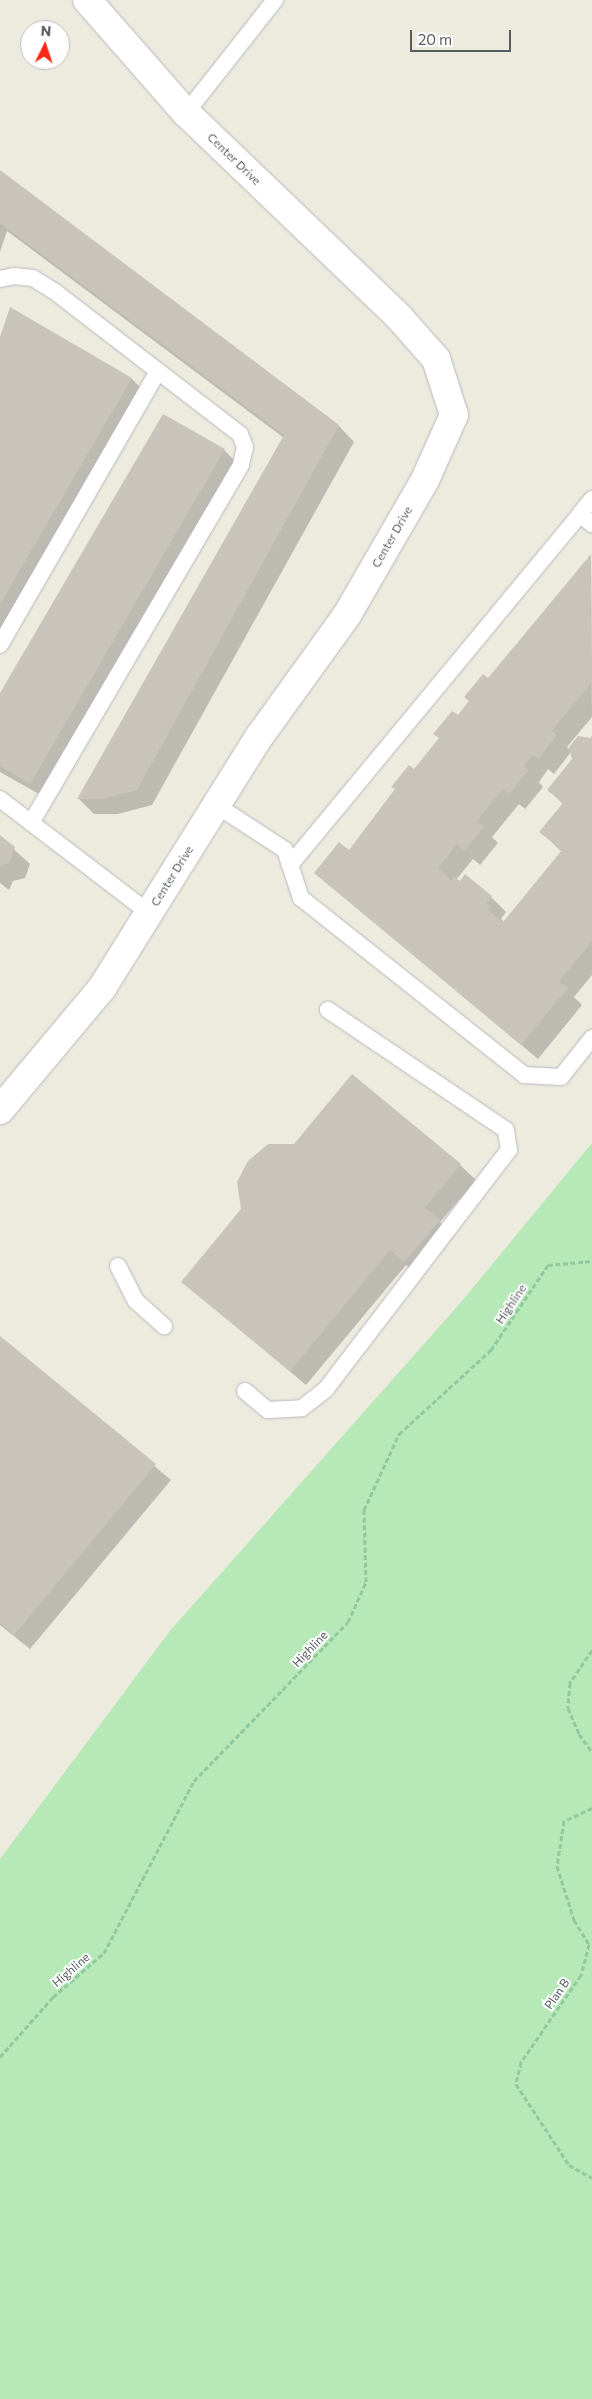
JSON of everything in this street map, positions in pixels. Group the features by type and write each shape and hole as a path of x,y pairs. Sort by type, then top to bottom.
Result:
{"street":[{"name":"Center Drive","path":"0,1110 102,988 258,737 347,615 425,480 454,415 436,359 399,317 186,113 87,0"}],"lane":[{"path":"186,113 275,0"},
{"path":"0,280 14,276 33,278 240,434 245,447 241,465 31,822"},
{"path":"0,645 158,371"},
{"path":"290,865 586,519 592,499"},
{"path":"0,799 149,913"},
{"path":"216,805 285,850 301,898 524,1074 560,1077 592,1038"},
{"path":"245,1391 268,1410 302,1408 326,1389 509,1150 506,1130 328,1010"},
{"path":"118,1266 136,1301 164,1326"}],"path":[{"name":"Highline","path":"0,2057 53,1997 104,1954 194,1781 348,1622 366,1582 364,1510 398,1434 491,1350 548,1265 592,1261"},
{"path":"592,1650 570,1683 568,1708 579,1734 592,1752"},
{"name":"Plan B","path":"592,1808 564,1821 558,1866 574,1920 589,1944 581,1975 521,2062 516,2084 569,2165 592,2178"}],"green space":[{"path":"592,1143 592,2399 0,2399 0,1859 169,1632 462,1301"}],"building":[{"path":"0,170 339,425 137,790 102,799 77,799 284,435 0,223"},
{"path":"10,307 132,378 0,604 0,337"},
{"path":"163,414 225,449 30,784 0,766 0,693"},
{"path":"591,554 592,682 552,731 557,735 538,759 532,755 524,766 529,770 509,794 503,789 477,821 484,827 464,851 457,844 438,868 452,881 454,877 460,881 465,874 492,896 486,903 491,907 488,910 503,922 562,850 539,832 563,803 547,790 572,759 569,747 578,736 590,738 592,736 592,941 559,981 568,988 521,1045 314,873 339,842 349,850 395,789 391,787 409,765 414,769 439,738 433,734 452,711 458,715 469,701 464,697 483,674 488,678"},
{"path":"0,835 15,847 10,863 0,865"},
{"path":"352,1074 461,1164 425,1208 440,1220 404,1262 390,1250 290,1371 181,1282 241,1209 237,1182 248,1161 268,1144 294,1144"},
{"path":"0,1336 156,1464 14,1635 0,1623"}]}
